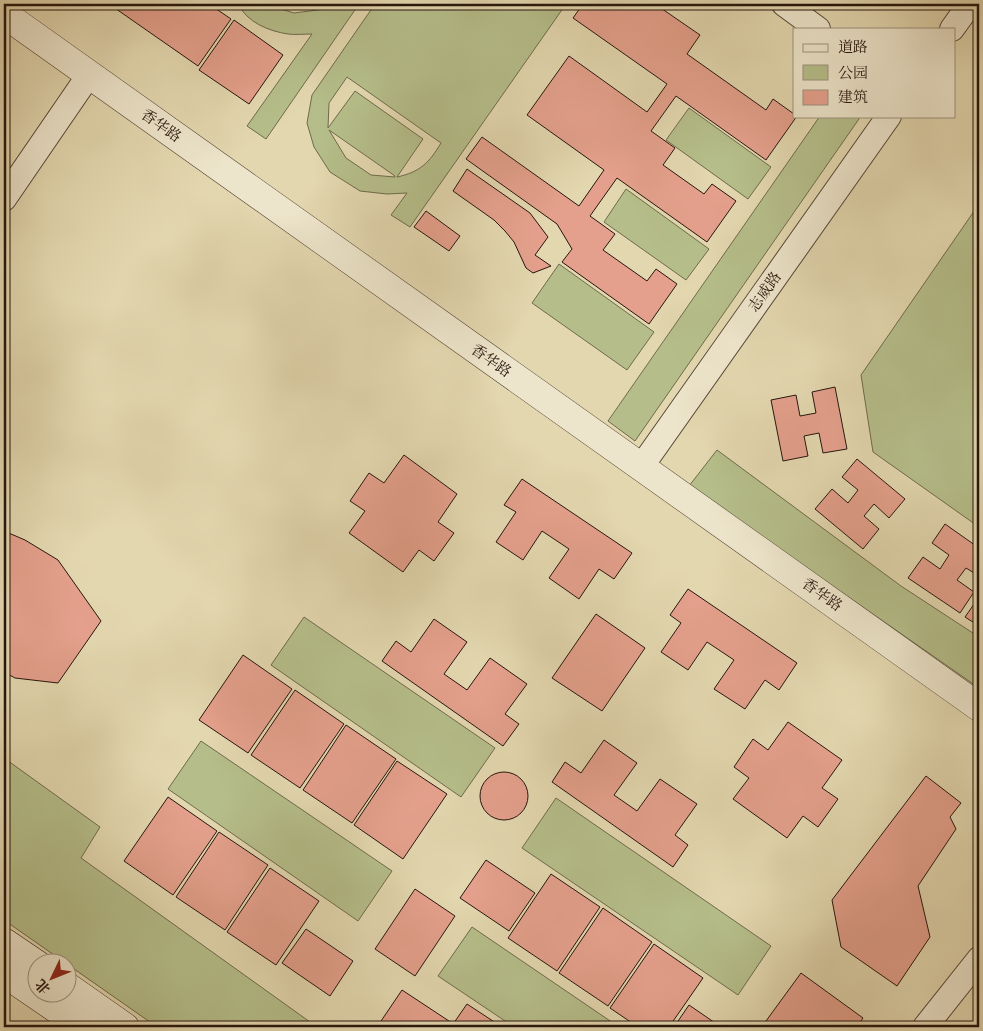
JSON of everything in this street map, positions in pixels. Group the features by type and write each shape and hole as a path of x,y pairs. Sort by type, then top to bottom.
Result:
{"street":[{"path":"784,4 817,28"},
{"path":"953,28 970,4"},
{"name":"香华路","path":"4,14 979,707"},
{"path":"4,199 89,75"},
{"name":"志威路","path":"641,467 888,118"},
{"path":"4,942 28,959"},
{"path":"925,1027 979,960"},
{"path":"4,973 83,1027"},
{"path":"78,994 125,1027"}],"green space":[{"path":"238,4 265,4 294,13 325,9 329,4 359,4 266,139 247,126 312,34 288,34 273,31 253,21"},
{"path":"375,4 566,4 410,227 391,215 407,193 387,194 360,191 330,172 314,147 307,123 312,95","holes":["347,77 441,143 423,166 397,177 423,139 355,91 328,128 329,103","329,130 395,176 395,177 371,175 346,158"]},
{"path":"689,108 771,167 748,199 666,140"},
{"path":"819,118 860,118 635,441 608,421"},
{"path":"626,189 709,249 686,280 604,222"},
{"path":"979,204 979,527 873,452 861,375"},
{"path":"559,264 654,332 627,370 532,303"},
{"path":"717,450 901,586 979,637 979,688 689,486"},
{"path":"304,617 495,748 461,797 271,665"},
{"path":"201,741 392,871 358,921 168,789"},
{"path":"4,758 100,827 81,858 317,1027 157,1027 78,972 78,954 53,954 4,920"},
{"path":"556,798 771,946 738,995 522,848"},
{"path":"472,927 619,1027 514,1027 438,976"}],"building":[{"path":"109,4 209,4 231,19 198,66"},
{"path":"583,4 655,4 700,35 687,54 766,110 773,99 793,113 793,118 796,118 766,160 676,96 651,131 675,148 663,165 704,194 712,184 736,201 707,242 617,178 590,216 615,234 603,250 647,281 656,269 677,284 649,324 562,262 572,249 557,224 466,159 482,137 579,206 604,170 527,115 569,56 647,112 667,84 573,18"},
{"path":"234,20 283,55 249,104 199,70"},
{"path":"467,169 530,213 548,237 535,255 551,266 533,273 526,268 514,242 505,231 494,220 453,191"},
{"path":"426,211 460,236 449,251 414,227"},
{"path":"835,387 847,449 823,453 819,433 804,436 808,456 783,461 771,400 796,395 800,416 816,413 812,392"},
{"path":"404,455 457,494 438,522 454,533 434,561 419,550 403,572 349,533 365,511 350,501 369,473 384,483"},
{"path":"857,459 905,499 889,518 874,504 864,516 879,529 863,549 815,509 832,489 848,503 858,490 842,477"},
{"path":"522,479 632,553 614,579 599,569 579,599 549,578 569,549 542,531 523,560 496,542 516,512 504,505"},
{"path":"945,524 979,548 979,576 966,568 957,580 974,592 960,613 908,578 923,557 940,569 949,555 932,543"},
{"path":"4,531 25,540 58,560 101,621 58,683 15,678 4,672"},
{"path":"688,589 797,663 779,690 765,680 745,709 714,689 734,660 707,642 688,670 661,652 681,623 670,615"},
{"path":"979,597 979,626 965,617"},
{"path":"596,614 645,648 602,711 552,678"},
{"path":"434,619 467,642 444,674 467,690 490,658 527,684 505,714 519,724 503,746 382,661 396,641 411,652"},
{"path":"243,655 292,689 248,753 199,720"},
{"path":"295,690 344,724 300,788 251,755"},
{"path":"788,722 842,760 822,788 838,799 818,827 803,816 787,838 733,799 749,778 734,767 753,739 768,750"},
{"path":"346,725 396,759 352,823 303,790"},
{"path":"604,740 637,763 614,795 637,811 660,779 697,804 675,835 688,845 673,867 552,782 565,762 581,773"},
{"path":"397,761 447,794 403,859 354,825"},
{"path":"499,772 509,772 521,779 528,791 528,801 521,813 509,820 499,820 491,816 484,809 480,801 480,791 484,783 491,776"},
{"path":"926,776 961,803 950,817 956,829 918,886 930,937 897,986 841,947 832,900"},
{"path":"168,797 217,831 173,895 124,861"},
{"path":"219,832 268,865 225,930 176,897"},
{"path":"486,860 535,893 509,931 460,898"},
{"path":"270,868 319,901 276,965 227,932"},
{"path":"551,874 600,907 557,971 508,938"},
{"path":"415,889 455,916 415,976 375,949"},
{"path":"603,908 652,942 608,1006 559,973"},
{"path":"306,929 353,961 330,996 282,963"},
{"path":"654,944 703,978 669,1027 638,1027 610,1008"},
{"path":"801,973 863,1018 857,1027 775,1027 766,1021"},
{"path":"402,990 452,1023 449,1027 377,1027"},
{"path":"467,1004 502,1027 451,1027"},
{"path":"689,1005 721,1027 674,1027"}]}
